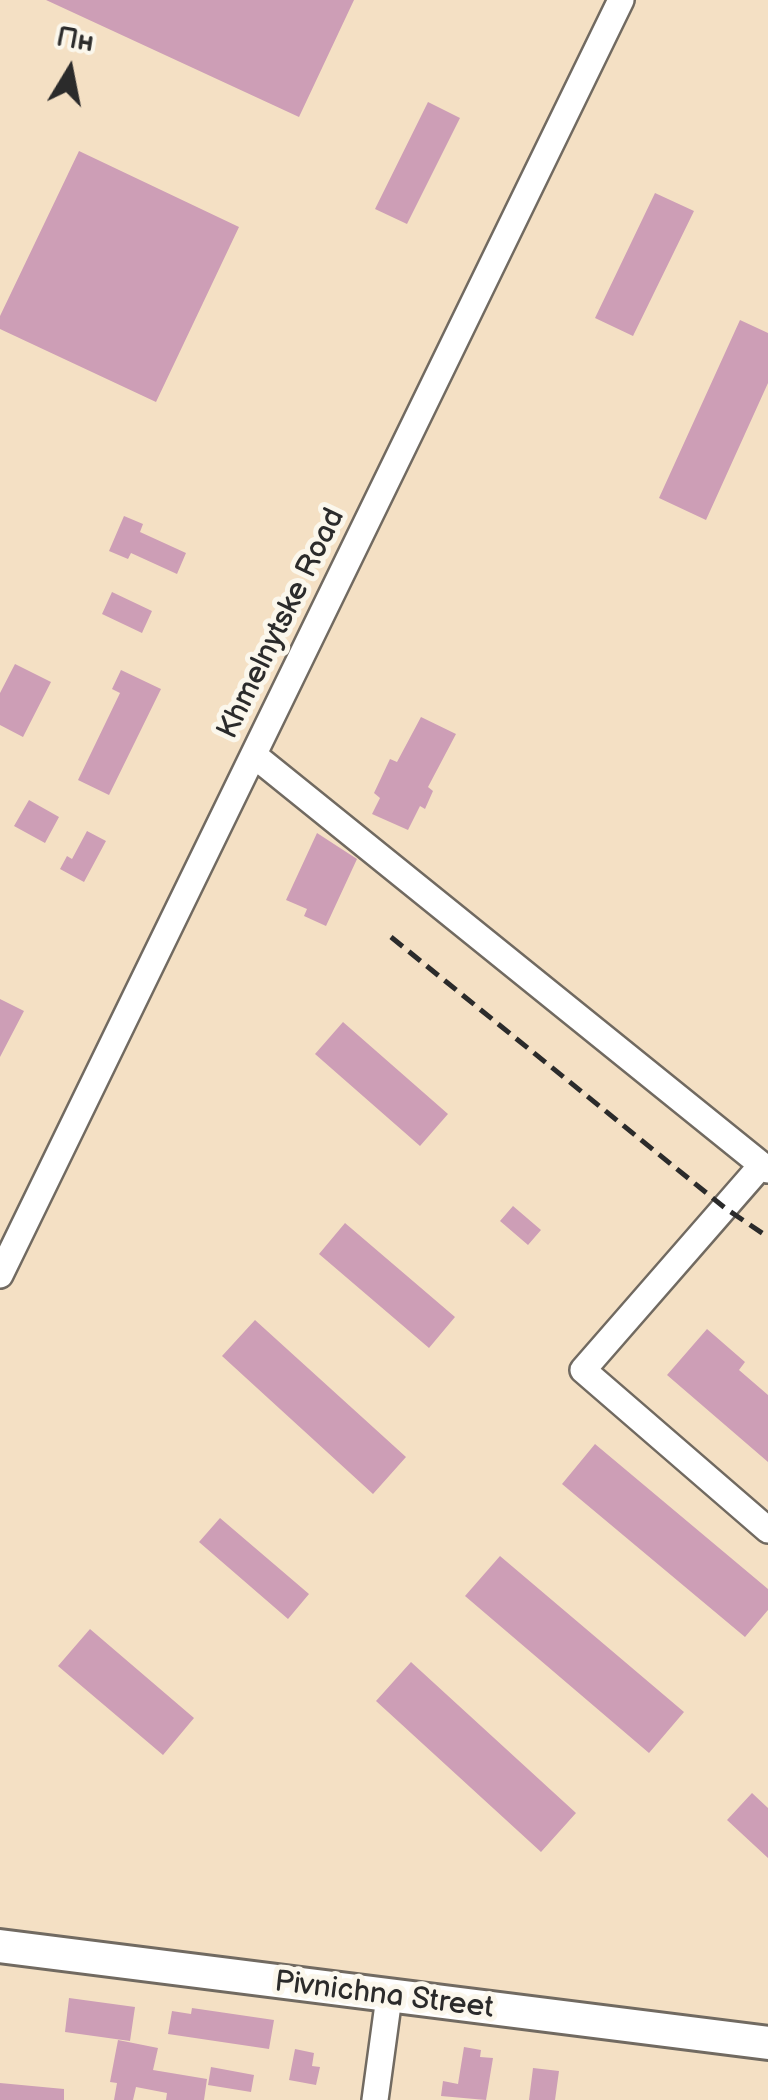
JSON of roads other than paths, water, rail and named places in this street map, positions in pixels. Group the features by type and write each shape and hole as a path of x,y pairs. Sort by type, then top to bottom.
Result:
{"main road":[{"name":"Pivnichna Street","path":"0,1946 768,2043"}],"street":[{"name":"Khmelnytske Road","path":"0,1275 621,0"},
{"path":"254,756 764,1168 583,1370 768,1530"},
{"path":"375,2100 389,1998"}],"railway":[{"path":"391,937 725,1208 768,1237"}]}
